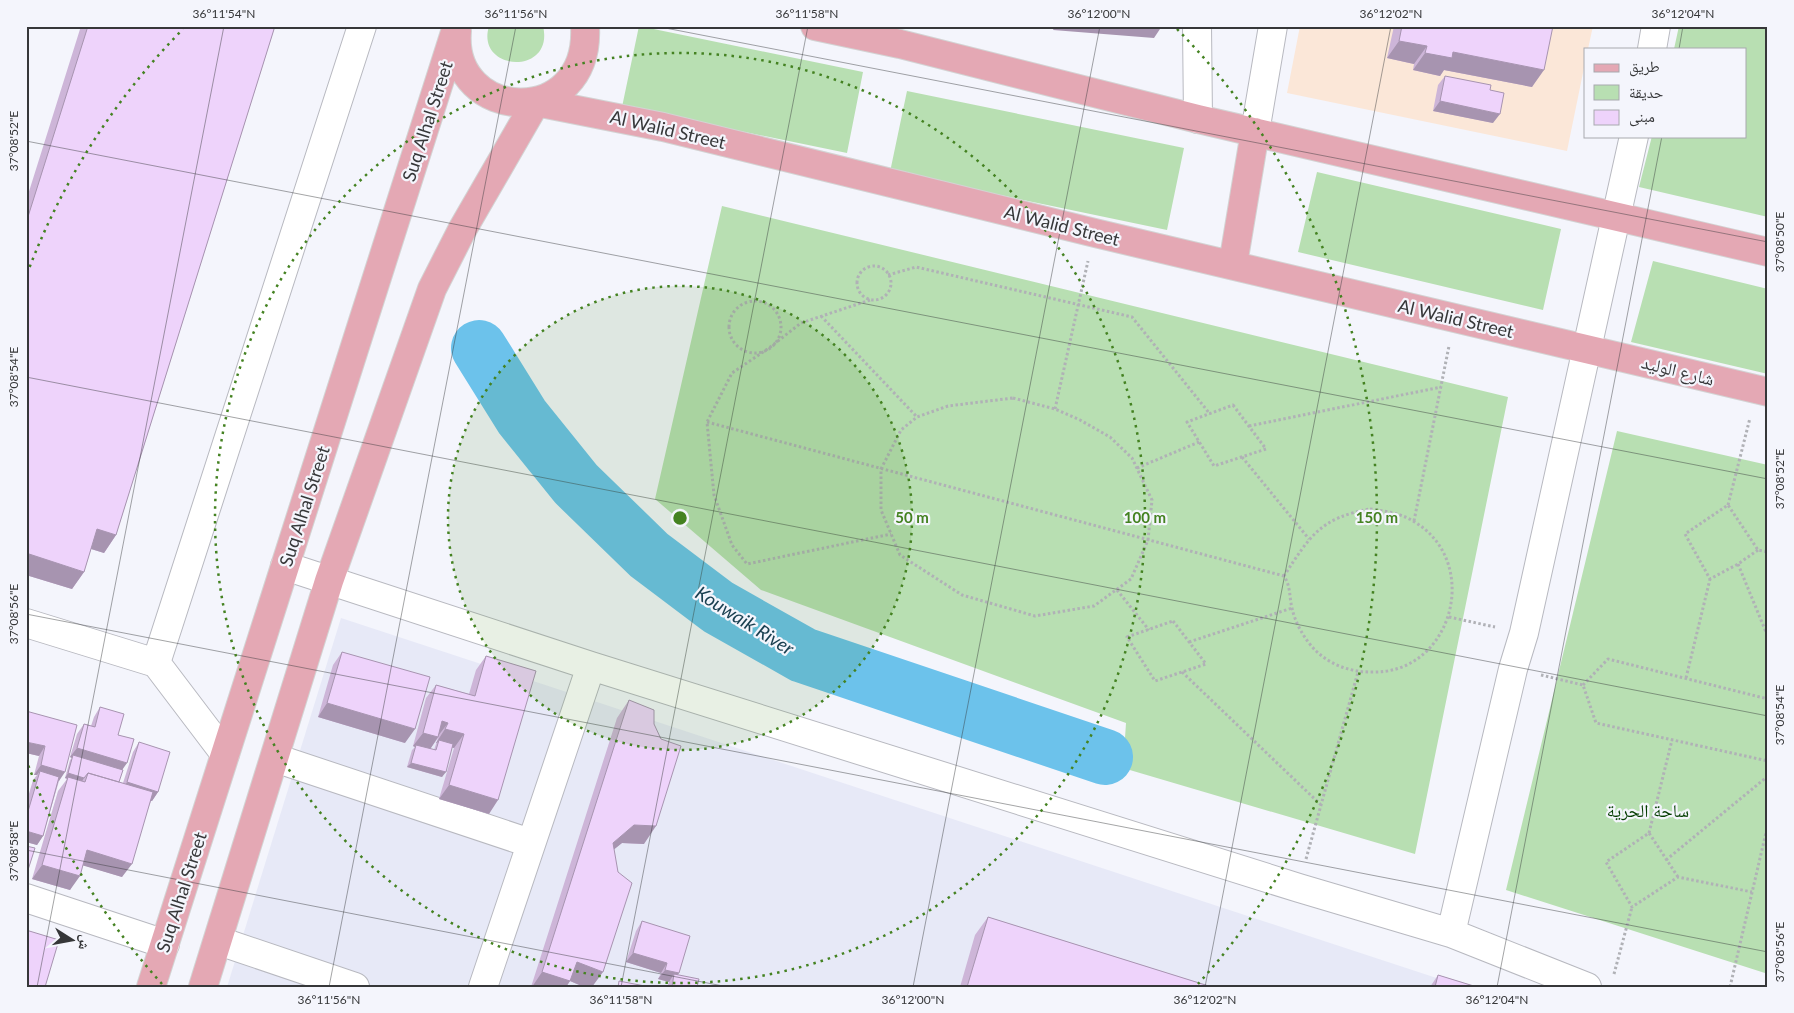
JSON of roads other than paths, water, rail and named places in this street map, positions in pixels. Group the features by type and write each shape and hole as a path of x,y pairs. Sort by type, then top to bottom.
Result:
{"main road":[{"path":"457,26 456,42 460,61 469,78 482,91 499,100 518,104 536,102 555,94 570,82 581,65 586,46 586,26"},
{"name":"Suq Alhal Street","path":"151,987 457,26"},
{"path":"816,26 900,35 1198,119 1768,252"},
{"path":"204,987 329,581 432,289 462,230 536,102"},
{"name":"Al Walid Street","path":"536,102 663,126 1094,233 1588,348"},
{"path":"1233,264 1255,132"},
{"name":"شارع الوليد","path":"1588,348 1762,391"}],"street":[{"path":"156,663 362,26"},
{"path":"1197,26 1198,119"},
{"path":"1255,132 1273,26"},
{"path":"1652,48 1656,26"},
{"path":"1451,932 1513,669 1524,633 1618,216 1634,138"},
{"path":"285,566 591,666 1299,888 1451,932 1587,987"},
{"path":"26,623 156,663 224,754"},
{"path":"482,987 591,666"},
{"path":"275,758 530,843"},
{"path":"26,898 165,944"},
{"path":"219,941 355,987"}],"waterway":[{"name":"Kouwaik River","path":"479,348 522,417 576,484 649,555 718,607 803,655 1105,757"}],"park label":[{"name":"ساحة الحرية","path":"1648,810"}]}
